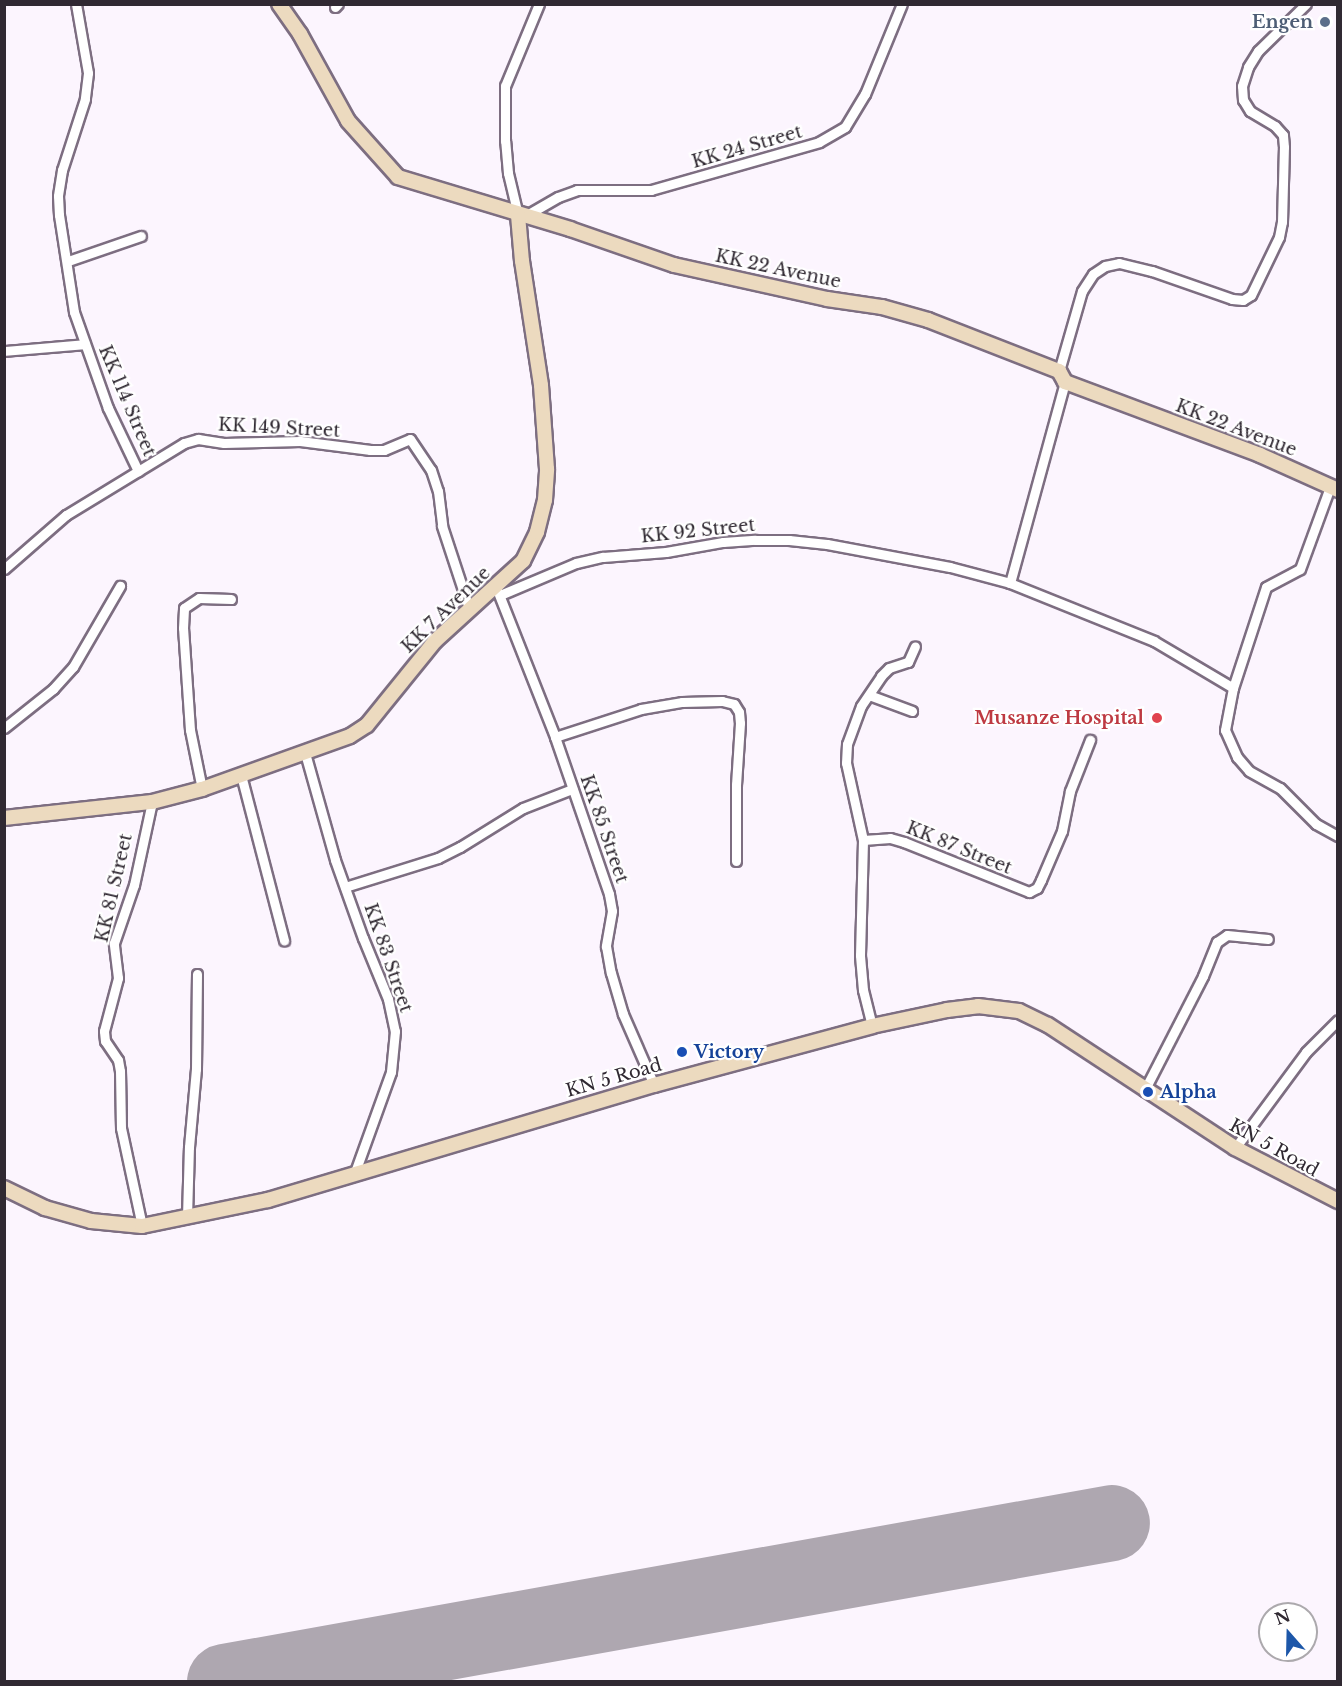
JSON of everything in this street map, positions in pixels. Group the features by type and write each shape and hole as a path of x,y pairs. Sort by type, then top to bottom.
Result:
{"street":[{"name":"KK 114 Street","path":"76,4 88,73 85,99 62,170 58,196 68,261 70,295 108,408 138,471"},
{"name":"KK 22 Avenue","path":"279,4 300,34 348,121 398,177 674,265 827,299 882,307 928,320 1260,455 1334,489"},
{"path":"521,215 508,173 505,141 505,86 539,4"},
{"name":"KK 24 Street","path":"521,215 577,190 651,190 819,142 845,128 865,94 902,4"},
{"path":"1010,583 1083,291 1093,274 1105,266 1119,263 1152,271 1232,299 1243,300 1251,296 1279,237 1282,222 1284,147 1283,135 1275,126 1250,111 1243,100 1242,86 1248,67 1257,51 1306,4"},
{"name":"KK 7 Avenue","path":"4,818 152,802 202,789 350,736 367,724 410,669 469,608 498,591 522,561 537,532 545,500 547,469 541,386 522,261 521,215"},
{"path":"68,261 141,236"},
{"name":"KK 114 Street","path":"4,351 85,344"},
{"name":"KK 149 Street","path":"4,569 66,515 170,450 198,439 224,443 300,441 370,450 384,450 410,439 431,470 438,491 442,526 469,608"},
{"path":"1334,489 1299,569 1276,579 1266,587 1260,600 1233,688 1225,730 1228,741 1249,771 1280,788 1316,824 1338,836"},
{"name":"KK 92 Street","path":"498,591 576,563 594,559 666,552 723,542 766,540 827,544 950,567 1010,583 1154,641 1233,688"},
{"path":"4,728 53,689 73,667 120,586"},
{"name":"KK 85 Street","path":"498,591 555,737 609,894 612,911 606,946 614,984 623,1014 654,1085"},
{"path":"202,789 190,730 183,628 184,608 198,598 231,599"},
{"path":"872,1026 863,990 860,955 863,840 846,763 847,744 852,725 869,695 889,668 908,662 915,646"},
{"path":"869,695 912,711"},
{"path":"555,737 641,709 682,702 722,701 734,704 739,712 740,723 736,785 736,861"},
{"name":"KK 87 Street","path":"863,840 890,838 904,842 1029,892 1037,888 1054,851 1062,831 1078,766 1090,741"},
{"name":"KK 83 Street","path":"304,753 345,887 388,999 395,1031 391,1072 354,1175"},
{"path":"241,775 284,940"},
{"path":"345,887 438,858 523,808 572,789"},
{"name":"KK 81 Street","path":"142,1226 121,1128 120,1071 113,1050 105,1041 104,1030 118,978 114,943 134,885 152,802"},
{"path":"1144,1091 1203,976 1217,942 1227,935 1268,939"},
{"path":"187,1217 189,1147 196,1069 197,974"},
{"name":"KN 5 Road","path":"4,1188 45,1208 91,1221 142,1226 268,1200 654,1085 872,1026 947,1010 978,1006 1018,1011 1048,1025 1144,1091 1235,1148 1338,1201"},
{"path":"1235,1148 1306,1052 1338,1020"}],"runway":[{"path":"225,1682 1112,1523"}],"place":[{"name":"Engen","path":"1325,22"},
{"name":"Musanze Hospital","path":"1157,718"},
{"name":"Victory","path":"682,1052"},
{"name":"Alpha","path":"1148,1092"}]}
